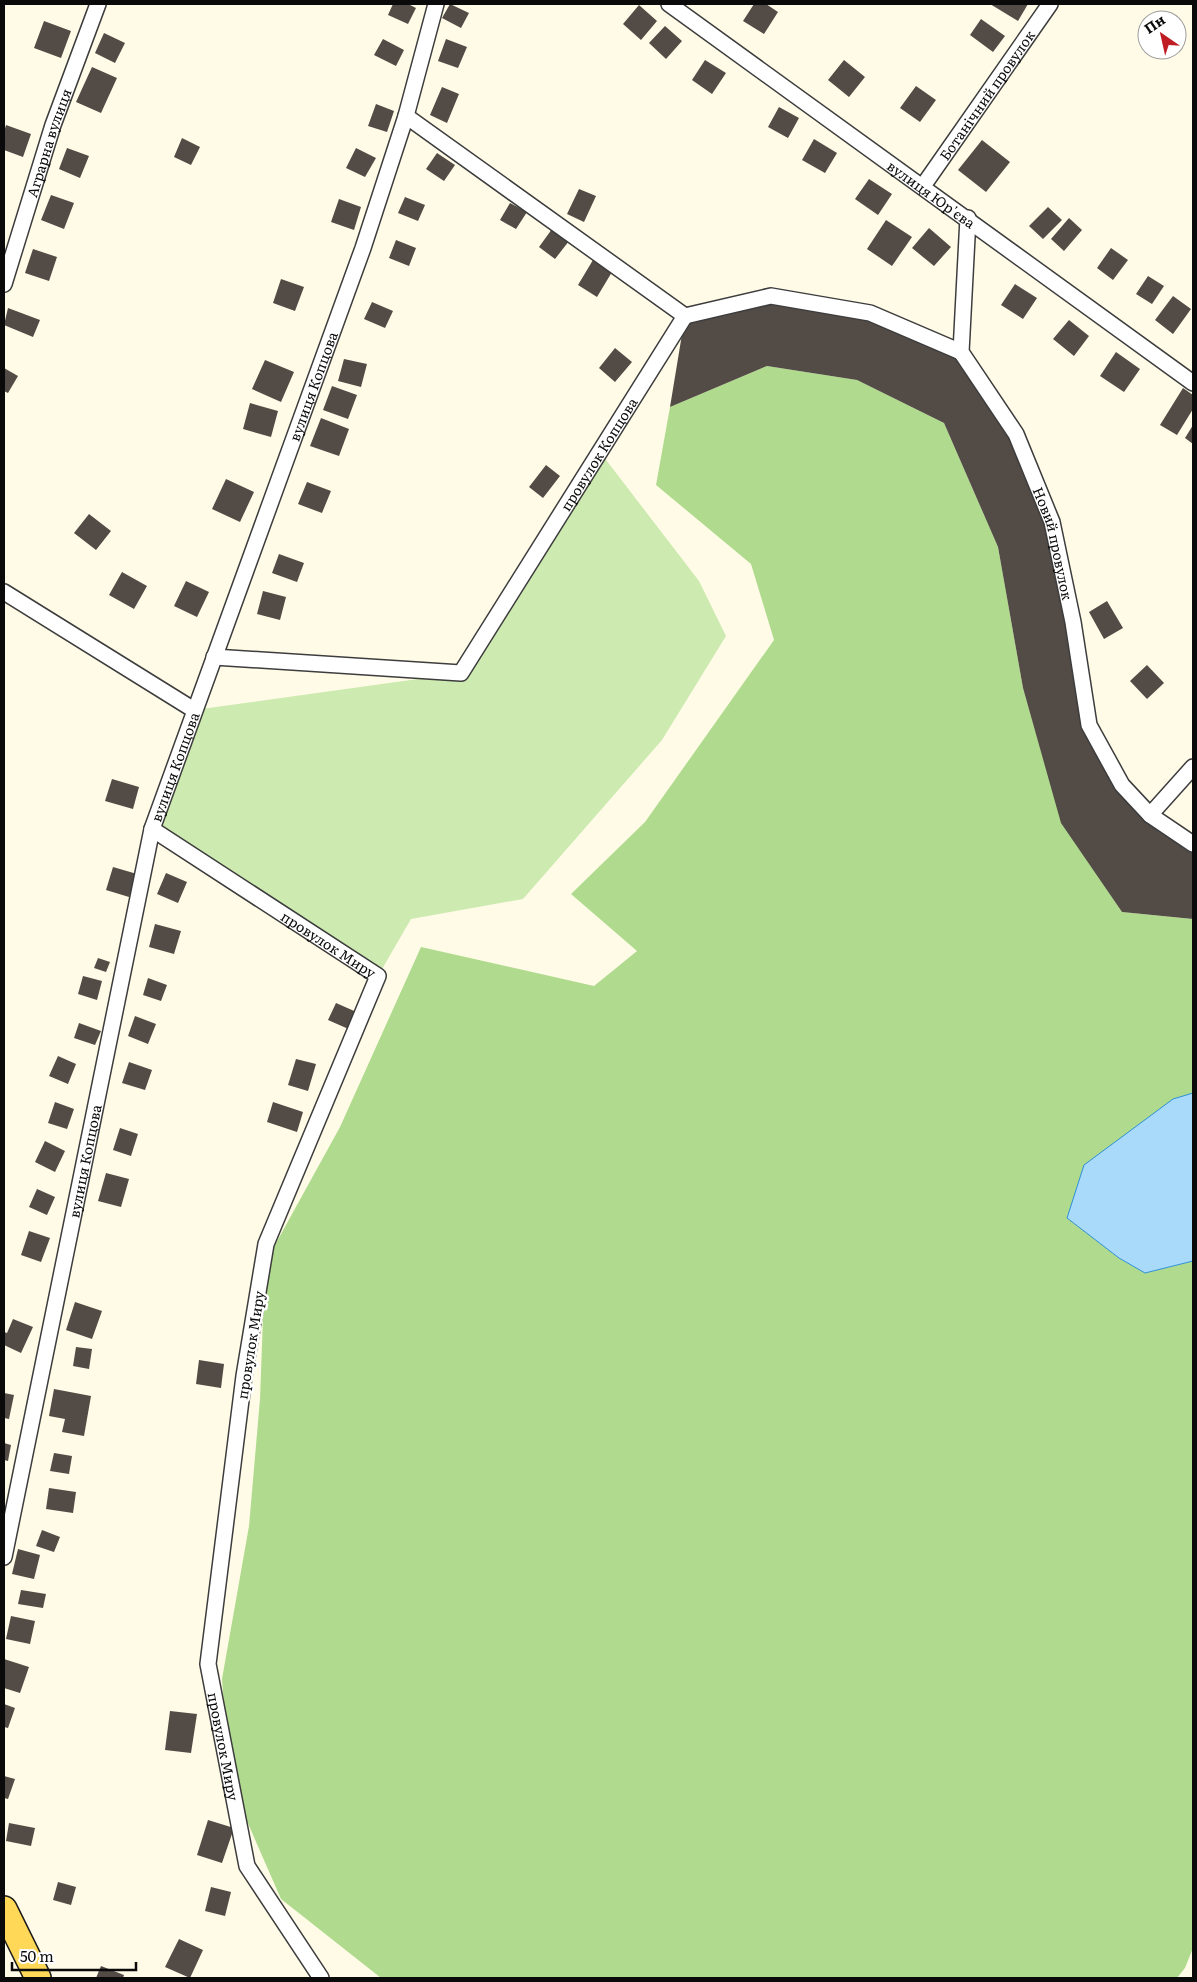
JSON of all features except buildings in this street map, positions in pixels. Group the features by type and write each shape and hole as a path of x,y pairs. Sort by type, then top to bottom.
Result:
{"main road":[{"path":"4,1909 38,1978"}],"street":[{"name":"Аграрна вулиця","path":"4,284 53,125 98,4"},
{"name":"вулиця Копцова","path":"4,1556 152,830 363,248 406,116 436,4"},
{"name":"вулиця Юр'єва","path":"669,4 1193,382"},
{"name":"Ботанічний провулок","path":"923,186 1050,4"},
{"path":"406,116 685,316 771,296 870,313 961,352 968,218"},
{"name":"провулок Копцова","path":"214,657 460,673 685,316"},
{"name":"Новий провулок","path":"961,352 1016,434 1052,522 1074,622 1089,725 1122,785 1150,815 1193,844"},
{"path":"4,592 194,710"},
{"path":"1150,815 1193,768"},
{"name":"провулок Миру","path":"152,830 378,976 266,1244 244,1376 208,1664 247,1866 321,1978"}],"green space":[{"path":"767,366 857,380 944,423 998,547 1023,688 1062,823 1122,912 1193,919 1193,1093 1173,1099 1067,1218 1119,1258 1145,1273 1193,1261 1193,1948 1185,1968 1177,1978 381,1978 281,1899 229,1780 222,1679 249,1526 260,1399 265,1263 340,1127 421,947 594,986 637,951 571,894 645,822 774,640 751,564 656,485 670,407"},
{"path":"600,452 699,581 726,636 662,740 523,899 411,919 378,976 152,829 194,710 461,673"}],"water":[{"path":"1193,1093 1193,1261 1145,1273 1119,1258 1067,1218 1084,1165 1173,1099"}]}
